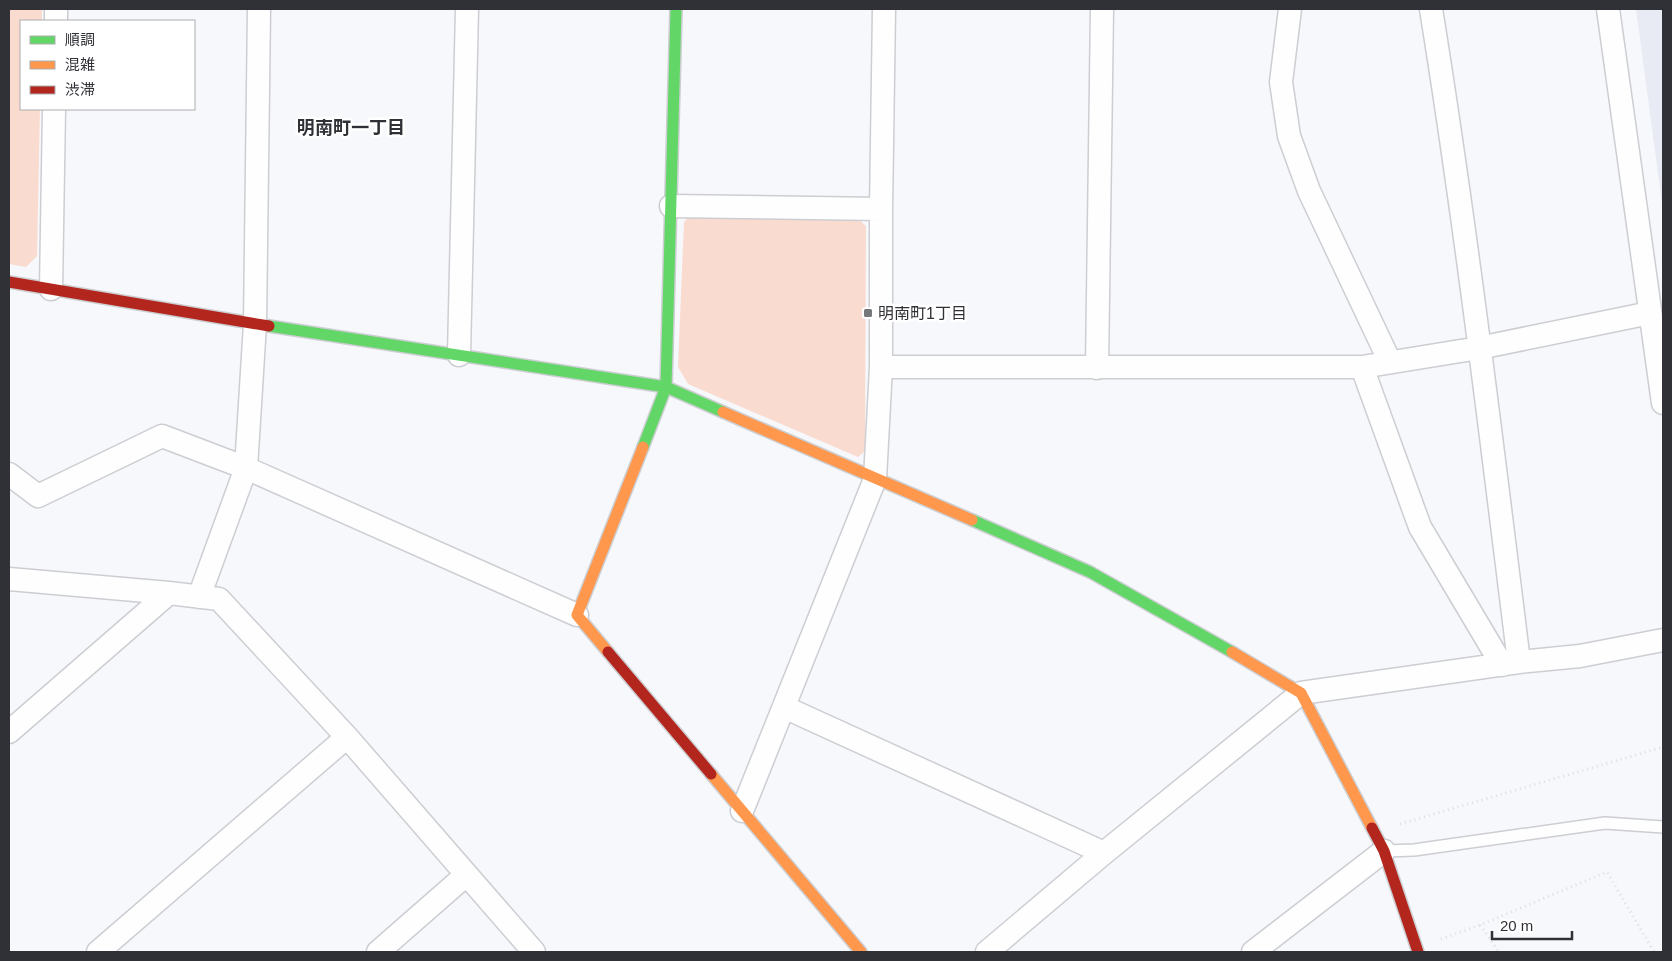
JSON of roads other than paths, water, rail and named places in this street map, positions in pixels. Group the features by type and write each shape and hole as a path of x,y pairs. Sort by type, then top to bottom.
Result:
{"street":[{"path":"199,596 246,468 255,324 258,9"},
{"path":"459,355 467,9"},
{"path":"577,615 666,387 676,9"},
{"path":"742,811 875,479 881,367 880,209 884,9"},
{"path":"1097,368 1102,9"},
{"path":"1290,9 1281,82 1289,136 1309,191 1390,362"},
{"path":"1431,9 1479,348 1511,664"},
{"path":"1608,9 1663,403"},
{"path":"51,289 54,110"},
{"path":"671,206 880,209"},
{"path":"9,282 255,324 666,387 1090,572 1268,672 1301,693 1384,851 1418,950"},
{"path":"881,367 1362,367 1479,348 1650,313"},
{"path":"1362,367 1420,527 1511,664"},
{"path":"9,474 38,496 162,436 246,468 577,615 861,952"},
{"path":"12,582 169,592 219,600 347,736 534,952"},
{"path":"9,732 169,592"},
{"path":"986,952 1104,853 1301,693 1580,656 1663,640"},
{"path":"784,707 1104,853"},
{"path":"98,952 347,736"},
{"path":"1253,952 1384,851"},
{"path":"378,952 466,875"}],"lane":[{"path":"1384,851 1414,850 1605,823 1663,827"}],"place":[{"name":"明南町1丁目","path":"868,313"}],"district":[{"name":"明南町一丁目","path":"351,128"}]}
